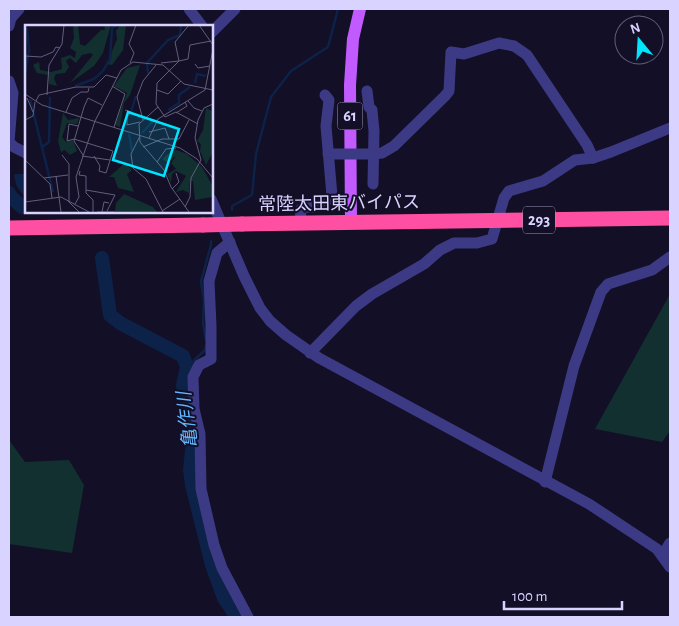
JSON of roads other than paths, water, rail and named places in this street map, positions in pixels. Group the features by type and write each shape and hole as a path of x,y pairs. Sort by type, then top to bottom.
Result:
{"highway":[{"name":"常陸太田東バイパス","path":"9,228 670,218"}],"main road":[{"name":"61","path":"351,223 350,85 353,39 360,9"}],"street":[{"path":"9,26 19,9"},
{"path":"189,9 201,25"},
{"path":"212,32 235,9"},
{"path":"328,154 374,154 382,153 394,146 445,96 448,91 451,52 464,54 499,43 514,46 527,54 587,145 593,158"},
{"path":"9,81 12,93 9,142 25,152"},
{"path":"367,91 369,107 372,110 373,184"},
{"path":"300,224 301,209 306,206 318,206 332,196 326,126 329,100 325,95"},
{"path":"315,355 356,306 372,294 424,264 440,250 454,243 477,243 492,239 504,198 509,191 543,181 575,160 593,158 670,128"},
{"path":"212,201 250,291 270,321 286,335 315,355 545,482 590,504 657,549 670,567"},
{"path":"230,242 217,253 209,281 212,326 211,359 200,366 193,377 194,409 200,434 201,489 214,545 222,568 248,617"},
{"path":"545,482 574,366 601,292 608,284 652,270 670,257"},
{"path":"662,556 670,543"}],"water":[{"path":"14,174 25,174 25,196 17,187"}],"waterway":[{"path":"232,210 232,206 252,195 256,154 271,97 291,71 328,47 338,9"},
{"name":"亀作川","path":"9,193 22,207 25,207"},
{"path":"206,340 203,323 204,301 201,281 211,241"},
{"name":"亀作川","path":"102,258 110,315 120,323 183,356 187,367 183,385 193,440 190,470 192,485 212,565 224,598 237,617"},
{"path":"187,367 205,350 206,346"}]}
